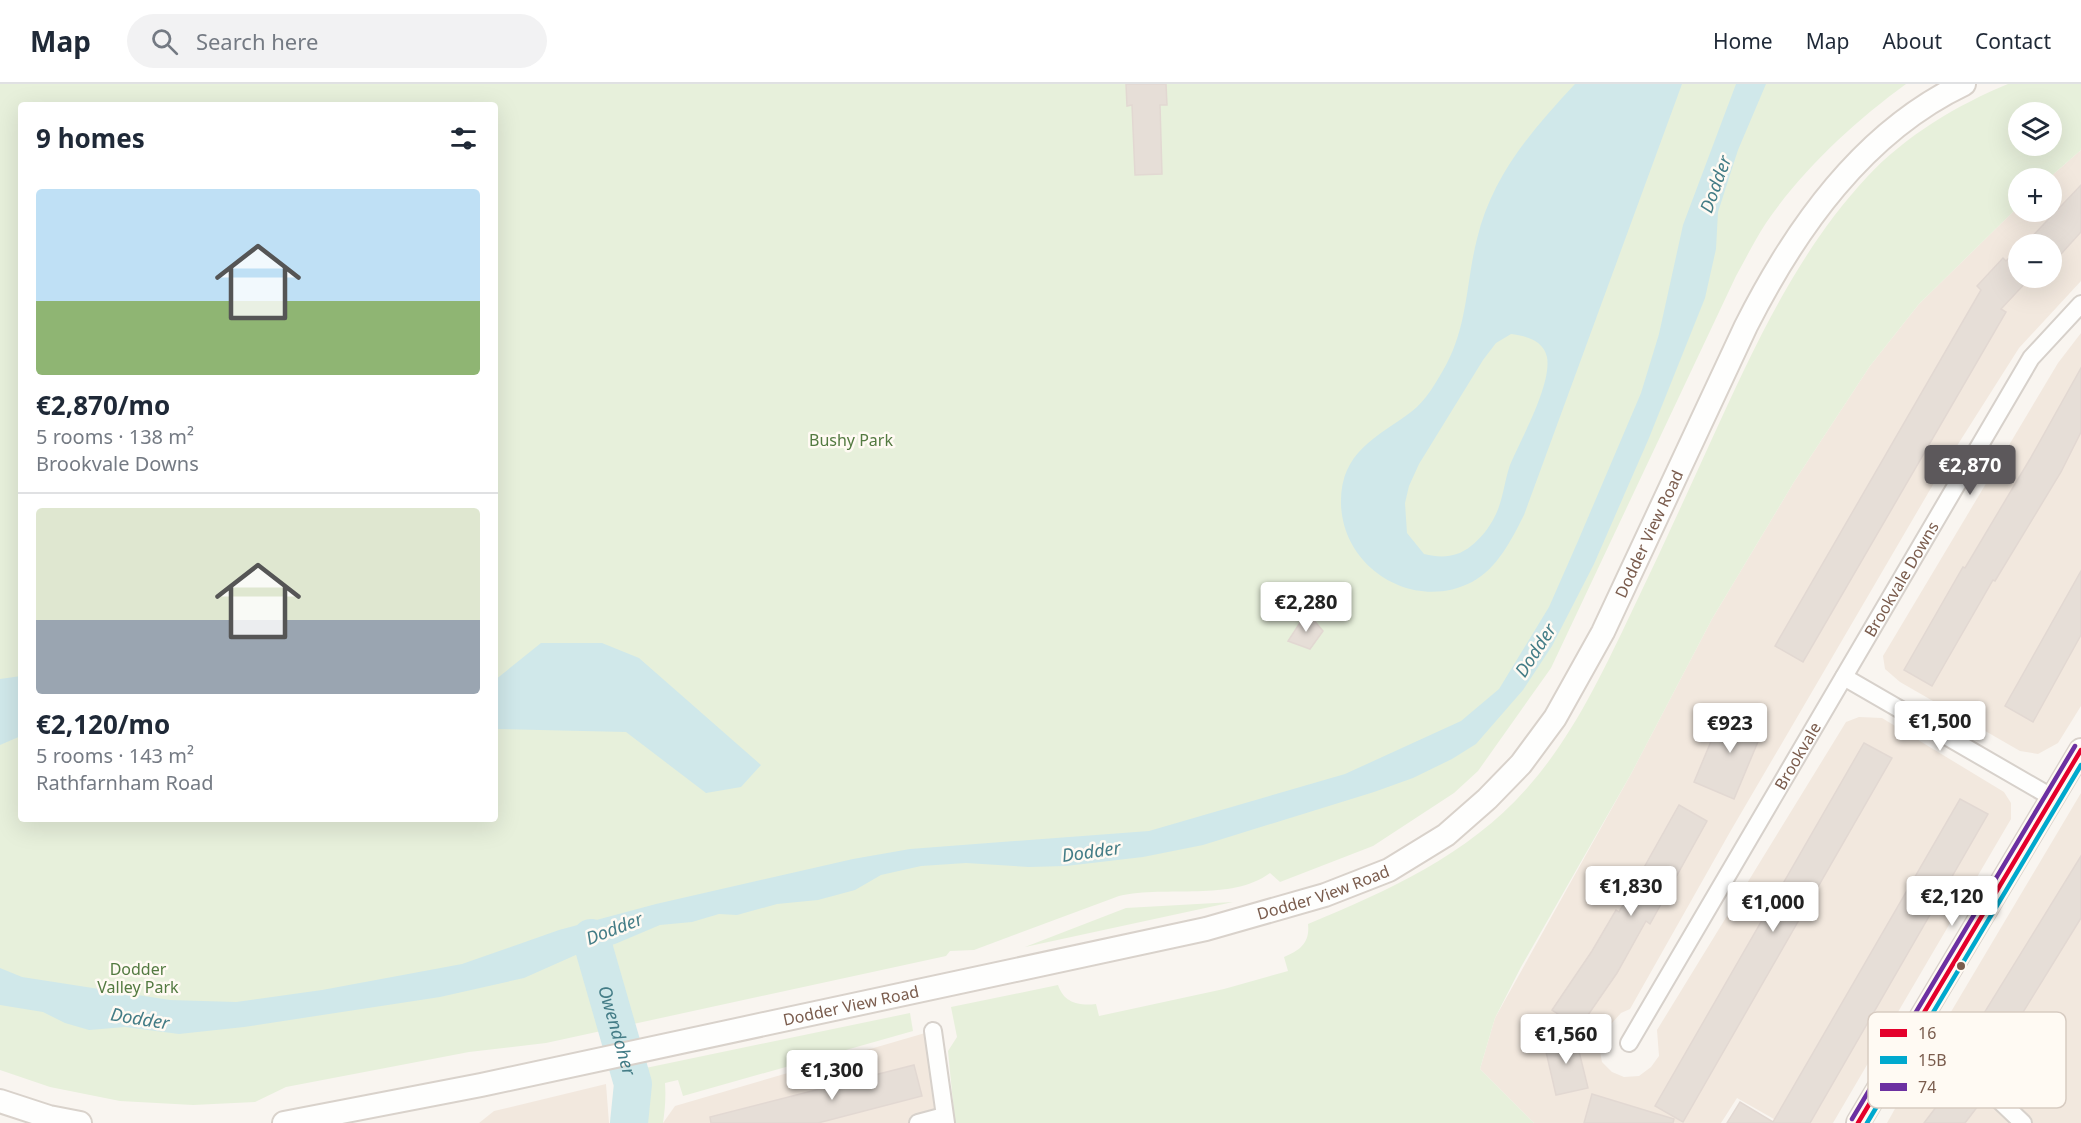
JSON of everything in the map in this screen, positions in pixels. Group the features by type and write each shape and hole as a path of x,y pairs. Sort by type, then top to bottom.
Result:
{"main road":[{"name":"Dodder View Road","path":"284,1123 481,1085 1206,929 1358,883 1389,870 1446,835 1487,799 1521,764 1539,742 1569,695 1622,594 1746,326 1762,295 1805,225 1842,178 1887,135 1918,112 1964,84"},
{"path":"1924,1012 2081,750"},
{"path":"0,1101 80,1123"},
{"path":"1858,1123 1868,1106"}],"street":[{"name":"Brookvale Downs","path":"1844,677 2031,358 2081,304"},
{"path":"1844,677 2053,798"},
{"name":"Brookvale","path":"1629,1043 1844,677"},
{"path":"918,1123 945,1119 933,1031"},
{"path":"2007,1108 2023,1123"}],"shaded area":[{"path":"2081,150 2081,281 2019,348 1941,471 1730,832 1630,1009 1621,1013 1603,1033 1599,1047 1602,1062 1612,1072 1624,1077 1639,1076 1651,1067 1659,1056 1657,1030 1846,722 1859,717 1882,718 2004,792 2011,803 2011,819 1898,1012 1868,1012 1868,1063 1833,1123 1781,1123 1737,1098 1721,1123 1534,1123 1480,1069 1495,1018 1631,774 1712,619 1794,482 1870,366 1919,304 2008,217 2008,222 2062,222 2060,168"},
{"path":"2081,333 2081,706 2058,743 2038,754 2020,751 1900,682 1885,669 1883,656 2058,363"},
{"path":"2081,793 2081,1123 1887,1123 1895,1108 2066,1108 2066,1012 1951,1012"},
{"path":"932,1031 945,1123 663,1123 675,1106"},
{"path":"606,1084 609,1123 479,1123 494,1111"}],"green space":[{"name":"Bushy Park","path":"0,84 1906,84 1867,114 1813,165 1762,229 1736,276 1551,668 1478,771 1454,793 1373,846 1280,882 1270,873 1254,882 1218,890 1138,893 1119,896 974,950 950,951 946,956 546,1043 469,1052 286,1087 255,1102 193,1105 120,1101 50,1087 0,1070"},
{"path":"2008,84 2081,84 2081,150 2060,168 2008,168 2008,217 1919,304 1870,366 1794,482 1712,619 1631,774 1521,967 1495,1018 1480,1069 1534,1123 955,1123 948,1051 957,1037 951,1007 1058,985 1064,996 1073,1002 1096,1004 1099,1016 1224,989 1288,971 1284,957 1306,941 1308,924 1368,898 1426,868 1454,851 1505,811 1528,787 1559,747 1586,703 1642,590 1760,337 1798,269 1842,206 1882,162 1915,135 1970,102"},
{"path":"1233,902 1025,947 1126,908"},
{"path":"910,1013 913,1031 683,1096 678,1080 665,1083 663,1123 636,1123 639,1104 636,1070"}],"water":[{"path":"1575,84 1682,84 1524,515 1514,534 1503,553 1489,569 1472,582 1450,590 1427,592 1406,588 1386,579 1368,565 1354,548 1345,527 1341,504 1342,486 1353,459 1362,448 1422,402 1443,371 1459,334 1473,255 1484,216 1493,195 1516,155","holes":["1511,334 1538,343 1545,351 1547,368 1540,396 1510,465 1497,512 1484,533 1460,553 1448,556 1424,554 1407,533 1405,503 1409,486 1419,464 1483,360 1496,343"]},
{"name":"Dodder","path":"1736,84 1766,84 1738,150 1718,212 1716,249 1705,298 1649,438 1594,564 1552,646 1523,690 1476,744 1452,759 1413,778 1374,792 1203,845 1143,857 1066,866 1029,867 966,863 921,866 881,875 855,890 818,900 777,904 737,915 719,914 692,922 660,925 615,944 578,954 524,978 440,997 244,1027 179,1034 125,1027 89,1030 65,1023 43,1012 0,1005 0,968 22,977 170,1000 236,1002 322,990 462,964 559,930 656,904 853,859 910,849 1149,831 1345,774 1461,721 1499,689 1549,607 1578,541 1641,393 1659,334 1683,225"},
{"path":"541,643 602,643 639,658 761,765 741,787 706,793 626,732 498,729 498,678"},
{"path":"18,676 18,737 0,745 0,679"}],"building":[{"path":"1126,84 1166,84 1167,105 1160,105 1162,174 1135,175 1132,105 1127,106"},
{"path":"2081,185 2081,232 2062,253 2062,234 2034,234 2046,222 2062,222 2062,205"},
{"path":"2003,258 2006,261 2008,259 2008,288 2021,288 2001,309 2006,312 1803,662 1775,646 1981,290 1977,286"},
{"path":"2081,368 2081,432 2061,472 1995,581 1993,580 1932,686 1904,670 1963,567 1965,568 2030,459"},
{"path":"2081,571 2081,635 2033,722 2005,706"},
{"path":"1307,612 1323,631 1310,649 1288,641"},
{"path":"1725,708 1765,725 1734,799 1694,782"},
{"path":"1864,743 1892,758 1683,1122 1655,1106"},
{"path":"1960,799 1988,814 1874,1012 1868,1012 1868,1022 1810,1123 1727,1123 1740,1102 1773,1122"},
{"path":"1679,805 1707,821 1650,924 1646,921 1617,973 1579,1028 1552,1010 1592,951 1616,910 1619,912"},
{"path":"2081,856 2081,918 2023,1012 1985,1012"},
{"path":"1575,1035 1588,1088 1556,1095 1544,1043"},
{"path":"914,1065 922,1096 818,1123 711,1123 710,1117"},
{"path":"1592,1094 1674,1119 1673,1123 1584,1123"},
{"path":"1935,1108 1976,1108 1965,1123 1924,1123"}],"waterway":[{"name":"Owendoher","path":"591,938 633,1084 629,1123"}],"transit line":[{"name":"74","path":"1916,1012 2075,746"},
{"name":"16","path":"1924,1012 2081,750"},
{"name":"15B","path":"1933,1012 2081,765"},
{"name":"74","path":"1852,1119 1868,1092"},
{"name":"16","path":"1858,1123 1868,1106"},
{"name":"15B","path":"1867,1123 1876,1108"}],"park label":[{"name":"Dodder Valley Park","path":"138,978"}]}
